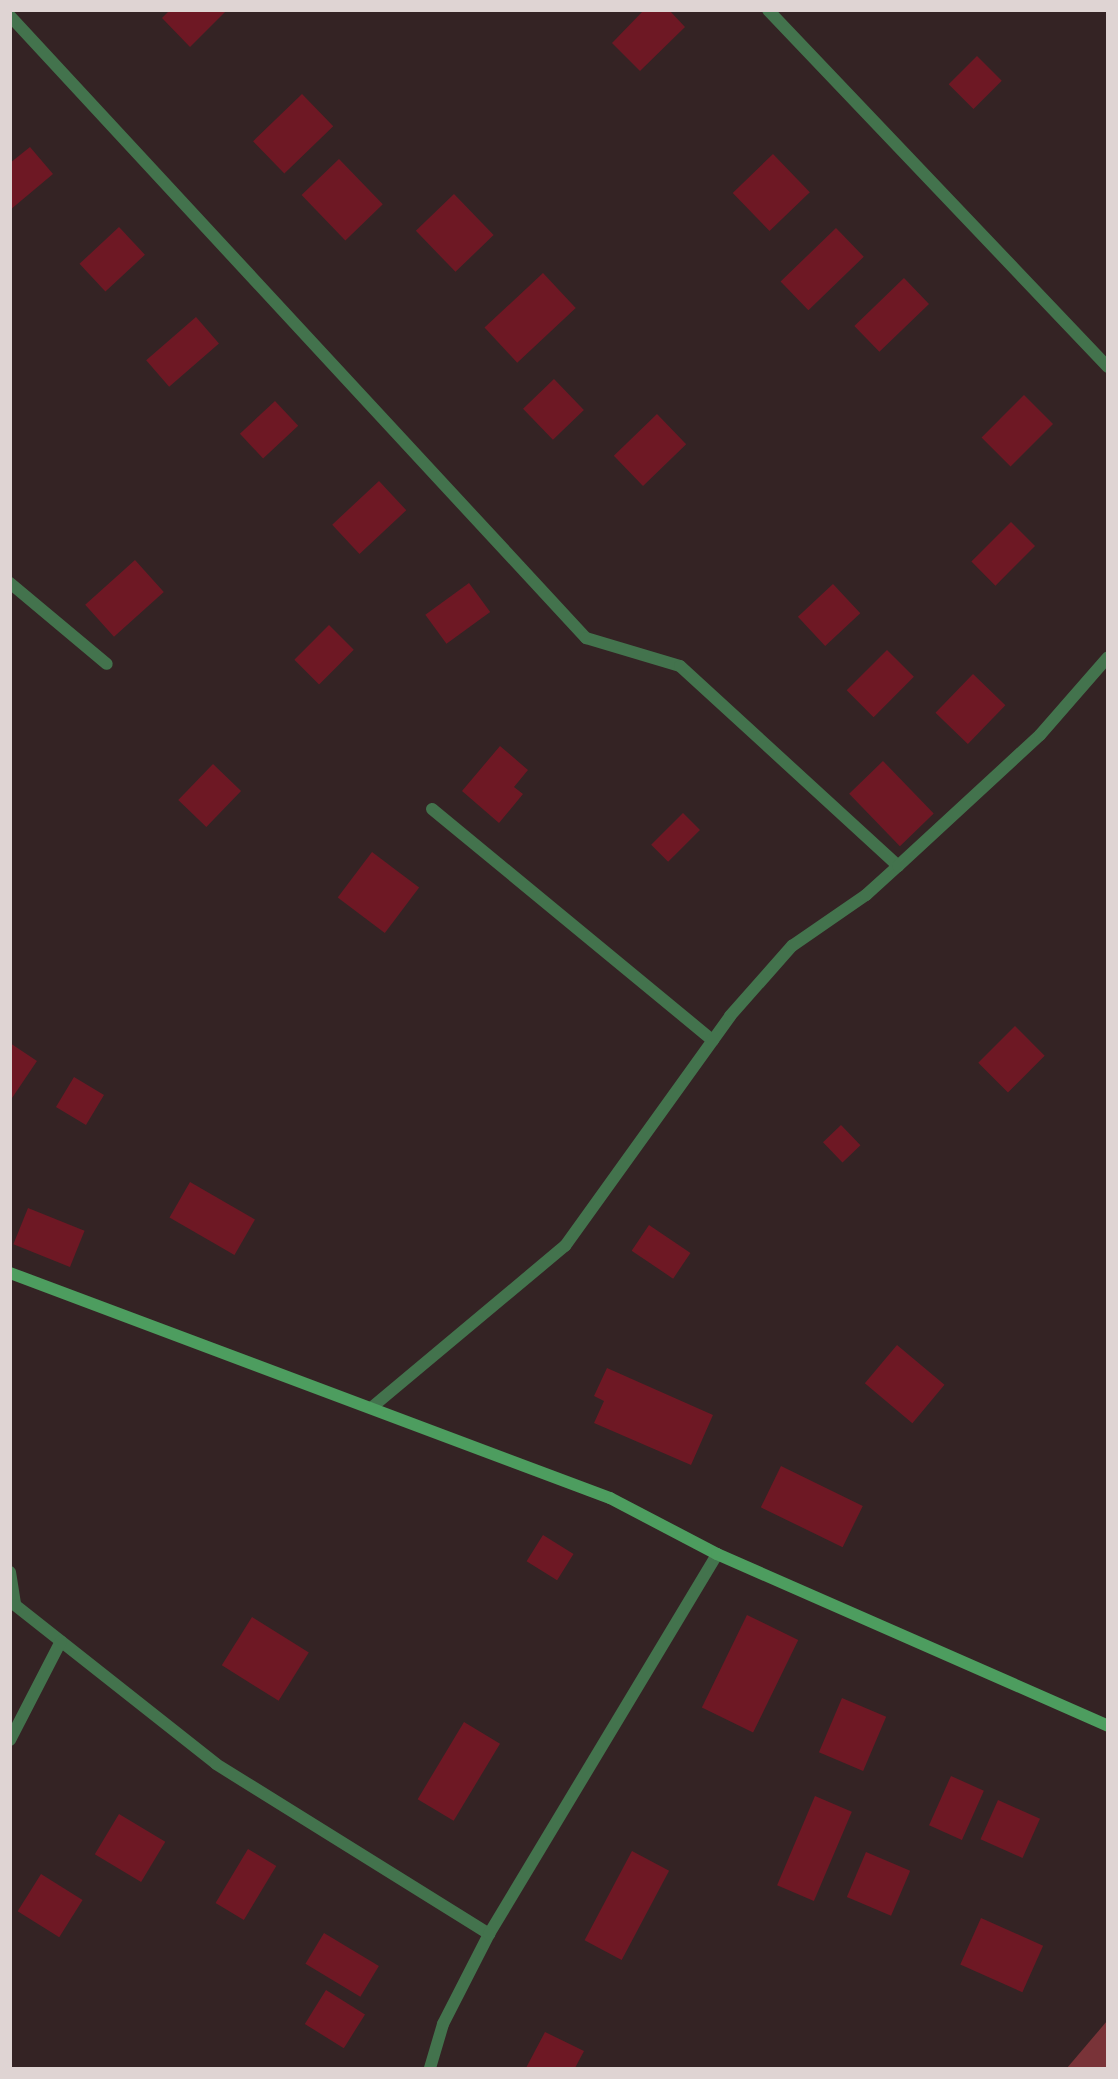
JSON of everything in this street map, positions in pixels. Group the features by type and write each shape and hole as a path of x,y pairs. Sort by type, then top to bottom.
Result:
{"street":[{"path":"768,10 1107,367"},
{"path":"10,16 586,638 680,666 898,866"},
{"path":"10,584 107,664"},
{"path":"371,1408 565,1246 713,1041 792,946 866,895 898,866 1040,735 1107,657"},
{"path":"432,809 713,1041"},
{"path":"10,1273 610,1498 717,1554 1107,1726"},
{"path":"430,2068 443,2024 489,1934 717,1554"},
{"path":"10,1572 15,1605 216,1764 489,1934"},
{"path":"10,1740 61,1641"}],"shaded area":[{"path":"1107,2021 1107,2068 1067,2068"}],"building":[{"path":"170,10 227,10 190,47 162,18"},
{"path":"644,10 669,10 685,27 640,71 612,43"},
{"path":"977,56 1002,81 973,109 949,84"},
{"path":"302,94 333,126 284,174 253,141"},
{"path":"30,147 53,174 10,210 10,163"},
{"path":"773,154 810,192 770,231 733,193"},
{"path":"339,159 383,204 345,240 302,195"},
{"path":"454,194 494,235 455,272 416,231"},
{"path":"119,227 145,255 105,292 80,264"},
{"path":"836,228 864,257 808,310 781,281"},
{"path":"543,273 576,308 517,363 484,328"},
{"path":"904,278 929,304 879,352 854,326"},
{"path":"196,317 219,343 169,387 146,360"},
{"path":"554,379 584,410 553,440 523,409"},
{"path":"1024,395 1053,424 1011,466 982,437"},
{"path":"275,401 298,426 263,459 240,434"},
{"path":"657,414 686,444 643,486 614,456"},
{"path":"379,481 406,510 359,554 332,525"},
{"path":"1011,522 1035,546 995,586 971,562"},
{"path":"135,560 164,592 114,637 85,605"},
{"path":"469,583 490,612 446,644 425,615"},
{"path":"833,584 860,613 825,646 798,617"},
{"path":"329,625 354,650 319,684 294,660"},
{"path":"887,650 914,677 874,717 847,690"},
{"path":"973,674 1005,705 968,744 935,713"},
{"path":"500,746 528,770 514,787 523,794 499,823 462,791"},
{"path":"883,761 934,814 900,846 849,794"},
{"path":"213,764 241,791 206,827 178,800"},
{"path":"683,813 700,830 668,862 651,845"},
{"path":"372,852 419,888 385,933 338,898"},
{"path":"1015,1026 1045,1056 1008,1092 978,1063"},
{"path":"10,1043 37,1061 10,1101"},
{"path":"74,1077 104,1095 86,1125 56,1107"},
{"path":"841,1125 860,1145 842,1163 823,1142"},
{"path":"190,1182 255,1220 234,1255 170,1218"},
{"path":"28,1208 85,1231 70,1267 13,1244"},
{"path":"649,1225 690,1253 673,1279 632,1251"},
{"path":"897,1345 944,1385 912,1423 865,1383"},
{"path":"607,1368 713,1415 691,1465 594,1423 604,1401 594,1396"},
{"path":"781,1466 863,1506 843,1547 761,1507"},
{"path":"543,1535 574,1554 557,1580 527,1561"},
{"path":"747,1615 798,1640 753,1733 702,1708"},
{"path":"252,1617 309,1653 279,1701 222,1665"},
{"path":"842,1698 886,1717 863,1771 819,1752"},
{"path":"464,1722 500,1744 454,1821 418,1799"},
{"path":"951,1776 984,1791 962,1840 929,1825"},
{"path":"815,1796 852,1812 814,1901 777,1885"},
{"path":"998,1800 1040,1819 1023,1858 981,1839"},
{"path":"119,1814 165,1842 141,1882 95,1854"},
{"path":"248,1849 276,1866 244,1920 216,1903"},
{"path":"632,1851 669,1871 622,1960 585,1940"},
{"path":"866,1852 910,1871 891,1916 847,1897"},
{"path":"41,1874 83,1900 59,1937 18,1911"},
{"path":"981,1918 1043,1946 1022,1992 960,1965"},
{"path":"324,1933 379,1966 360,1997 305,1964"},
{"path":"326,1990 365,2014 344,2048 305,2024"},
{"path":"545,2032 584,2051 575,2068 526,2068"}]}
